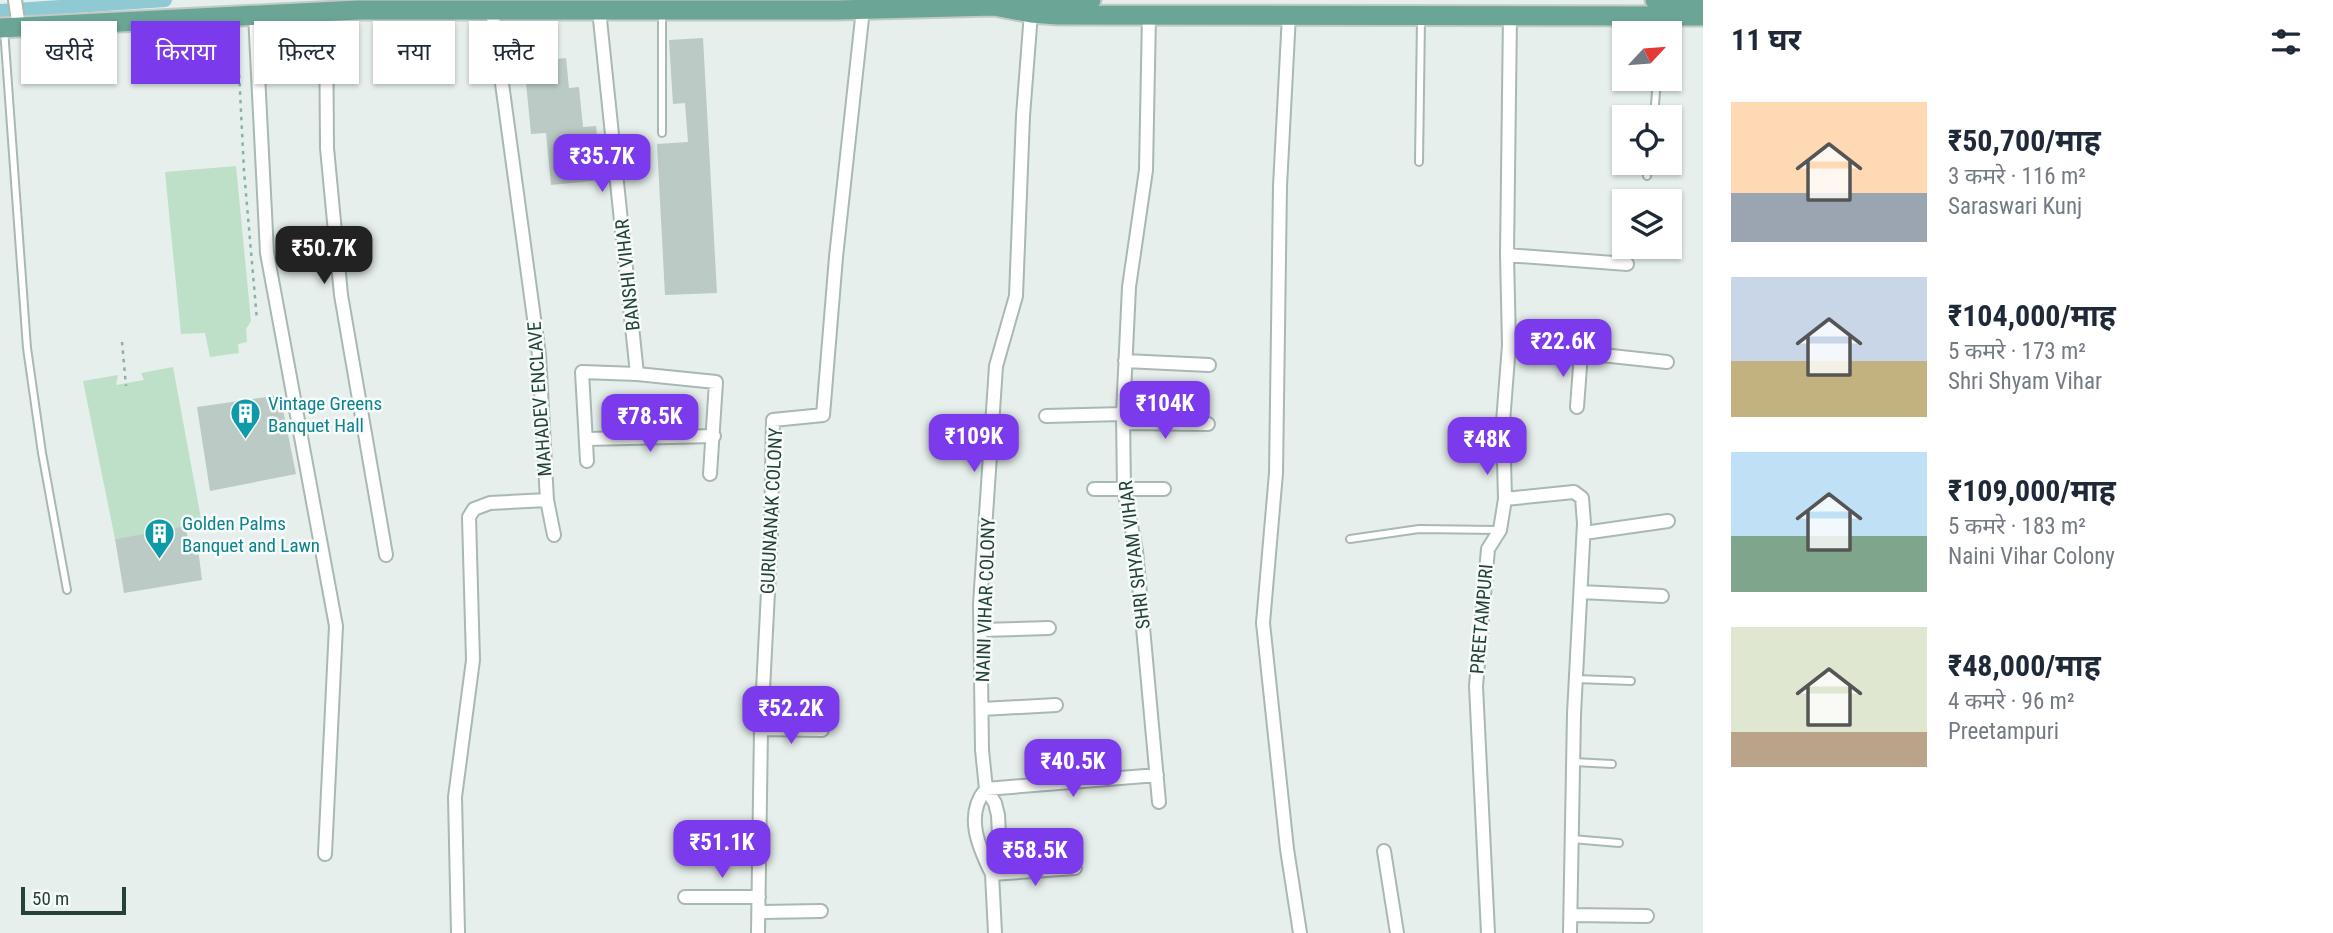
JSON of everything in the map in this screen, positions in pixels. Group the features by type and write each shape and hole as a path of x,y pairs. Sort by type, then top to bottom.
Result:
{"main road":[{"path":"994,6 1039,0 1091,0"},
{"path":"1657,16 1703,0"},
{"path":"12,17 327,11 358,5 662,10 726,5 836,5 863,9 955,3 994,6 1031,13 1703,16"}],"street":[{"name":"MAHADEV ENCLAVE","path":"458,933 456,797 473,660 469,517 474,509 490,503 547,499 538,355 485,7"},
{"name":"GURUNANAK COLONY","path":"758,933 761,729 771,533 773,420 823,415 836,257 863,9"},
{"name":"BANSHI VIHAR","path":"600,10 637,374"},
{"path":"327,11 327,148 341,295 386,555"},
{"path":"245,12 267,253 336,626 325,853"},
{"name":"NAINI VIHAR COLONY","path":"995,933 992,874 1000,854 998,815 995,803 986,789 980,630 996,366 1016,296 1023,116 1031,13"},
{"name":"SHRI SHYAM VIHAR","path":"1149,15 1146,170 1129,288 1123,419 1124,489 1136,551 1159,802"},
{"path":"1289,15 1280,186 1276,473 1263,623 1287,849 1300,933"},
{"name":"PREETAMPURI","path":"1488,933 1476,686 1488,549 1500,530 1505,499 1503,422 1509,345 1507,255 1510,15"},
{"path":"1507,255 1627,264"},
{"path":"1509,345 1667,362"},
{"path":"1577,407 1581,353"},
{"path":"1125,360 1209,365"},
{"path":"587,461 582,372 716,382 710,474"},
{"path":"1046,416 1208,425"},
{"path":"586,439 714,436"},
{"path":"1094,489 1164,489"},
{"path":"1505,499 1574,492 1583,498 1570,933"},
{"path":"547,499 554,535"},
{"path":"1584,533 1668,521"},
{"path":"1581,592 1662,596"},
{"path":"980,630 1049,628"},
{"path":"982,709 1056,705"},
{"path":"761,729 822,730"},
{"path":"1075,868 992,874 980,852 975,830 978,803 986,789 1157,775"},
{"path":"1384,851 1397,933"},
{"path":"685,897 759,897"},
{"path":"759,912 821,911"},
{"path":"1571,915 1647,916"}],"lane":[{"path":"662,10 662,133"},
{"path":"1419,162 1421,14"},
{"path":"12,17 27,348 42,453 67,590"},
{"path":"1350,539 1419,529 1500,530"},
{"path":"1576,679 1631,681"},
{"path":"1574,762 1612,764"},
{"path":"1572,839 1619,843"}],"path":[{"path":"245,12 244,171 257,320"},
{"path":"122,342 126,386"}],"green space":[{"path":"236,166 251,321 246,329 247,342 238,344 239,353 210,357 205,333 181,334 165,172"},
{"path":"173,367 202,524 115,539 83,381 118,375 116,385 144,380 141,373"}],"building":[{"path":"703,38 717,293 665,295 657,144 688,142 685,103 673,104 669,40"},
{"path":"566,58 569,88 579,87 583,127 596,126 602,180 551,185 546,133 531,134 526,84 558,84 558,59"},
{"name":"Vintage Greens Banquet Hall","path":"280,395 296,474 210,491 197,407"},
{"name":"Golden Palms Banquet and Lawn","path":"186,526 188,542 197,540 202,580 124,593 115,539"}],"waterway":[{"path":"0,11 165,0"}],"place":[{"name":"Vintage Greens Banquet Hall","path":"245,441"},
{"name":"Golden Palms Banquet and Lawn","path":"159,561"}]}
